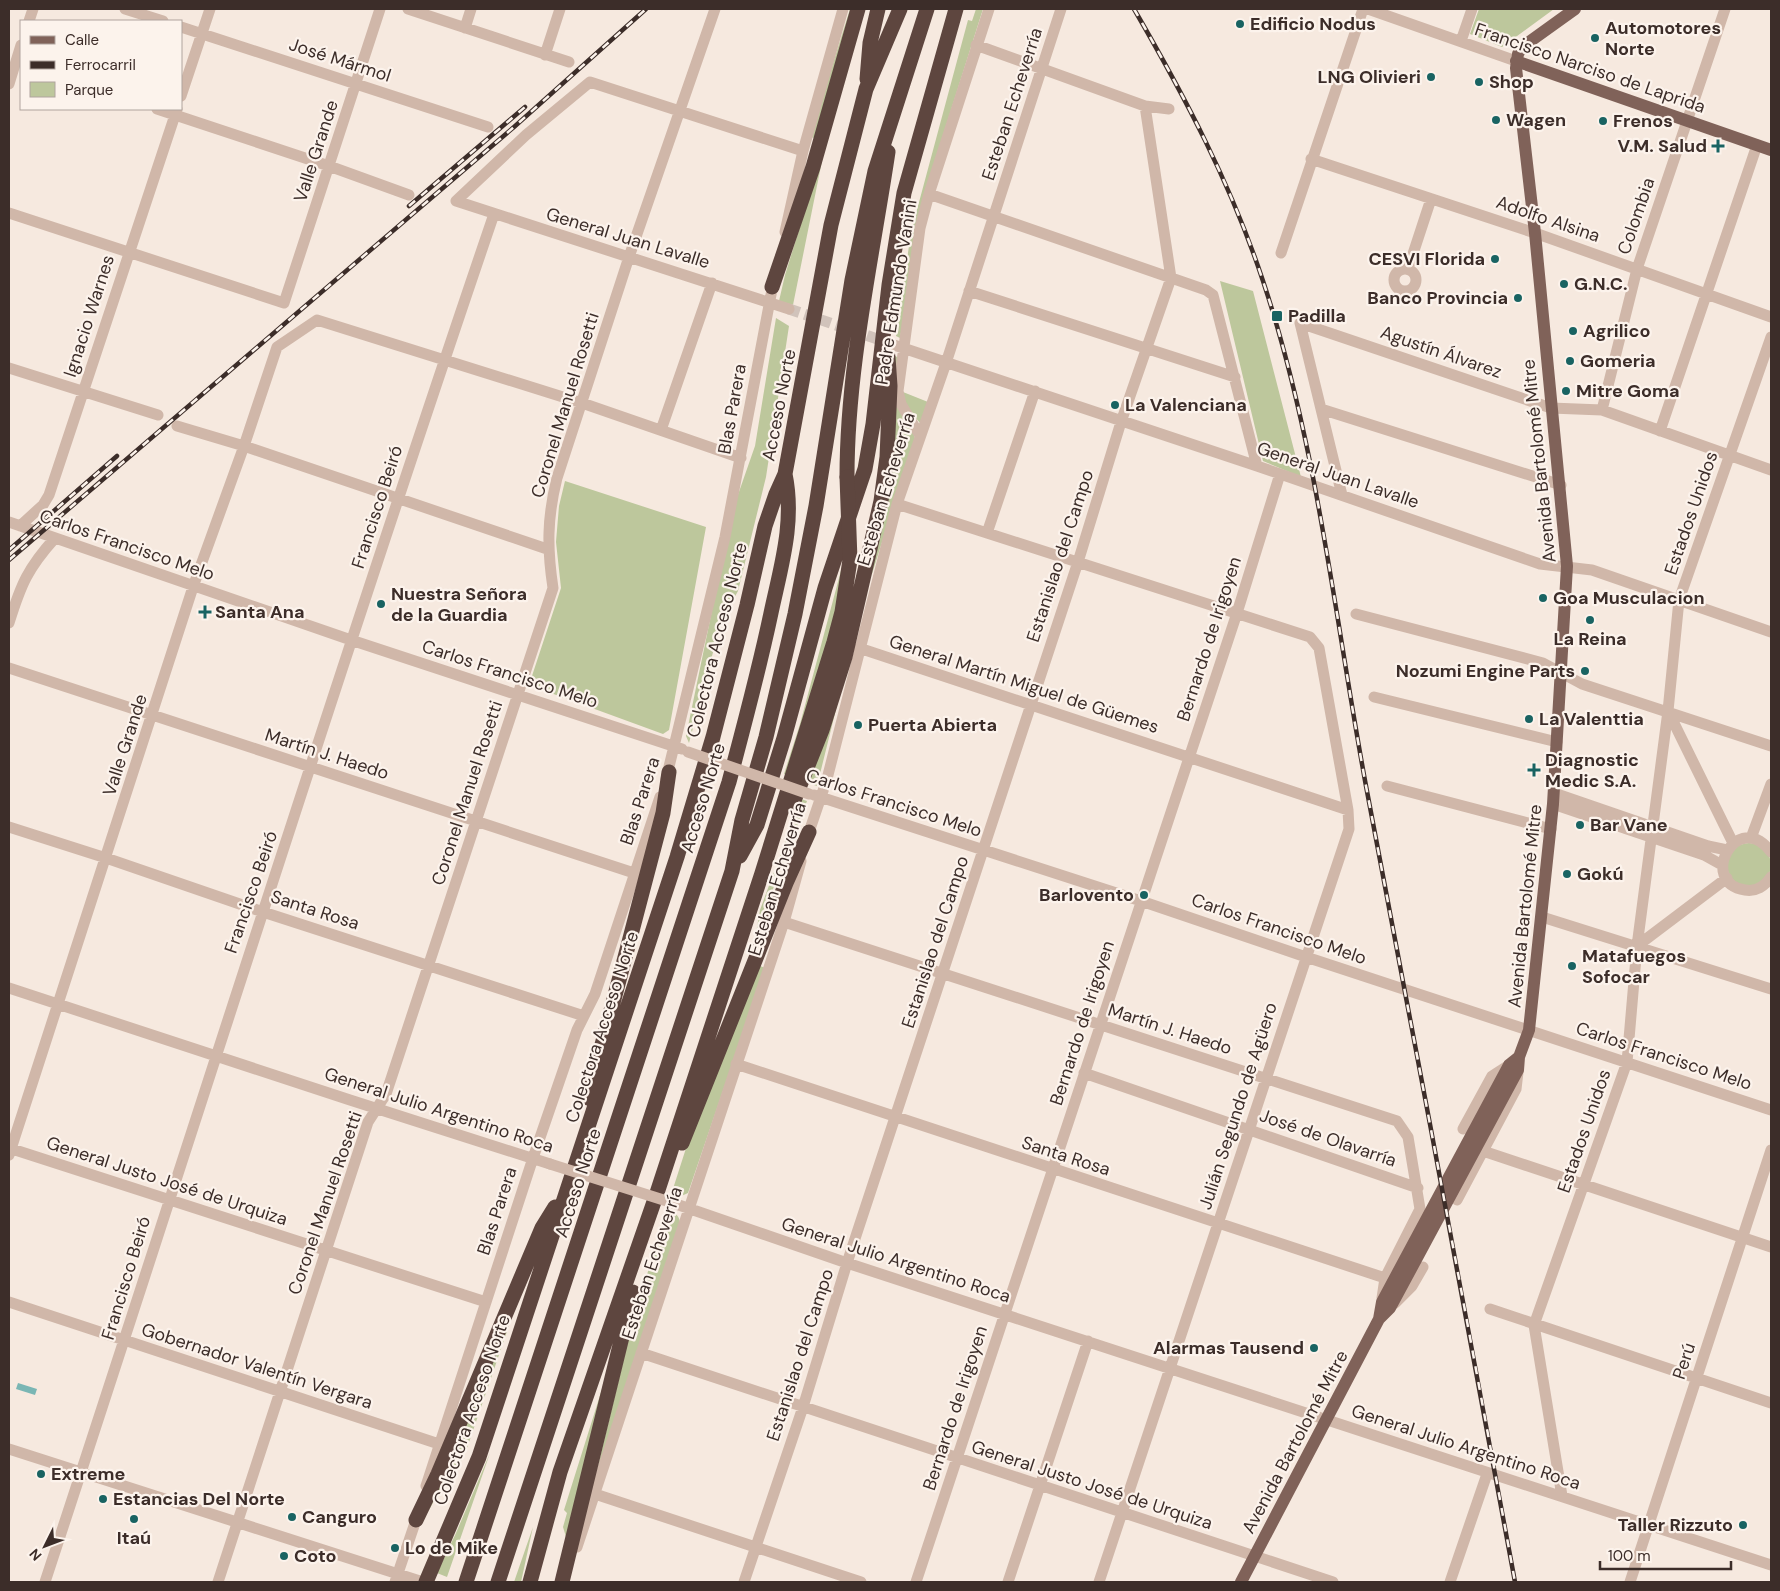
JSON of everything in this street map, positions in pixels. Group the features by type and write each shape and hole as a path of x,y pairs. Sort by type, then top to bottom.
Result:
{"highway":[{"path":"771,294 813,167 858,9"},
{"path":"866,89 870,43 878,9"},
{"name":"Acceso Norte","path":"466,1582 729,782 750,703 789,534 789,494 785,474 831,225 866,89 900,9"},
{"path":"498,1582 732,871 742,820 766,738 795,614 816,506 862,229 875,171 927,9"},
{"path":"732,871 757,825 784,738 825,588 865,469 895,241 904,192 956,9"},
{"path":"530,1582 560,1472 654,1203 762,873 842,612 850,560 848,431 854,372 895,109"},
{"path":"762,873 789,814 825,721 845,657 881,501 887,457 890,386 886,317"},
{"name":"Colectora Acceso Norte","path":"421,1581 479,1457 678,857 713,736 747,606 765,526 785,474"},
{"path":"581,1149 589,1093 663,814 669,772"},
{"path":"563,1582 595,1441 646,1244 654,1203 686,1135 786,883 809,832"},
{"path":"416,1520 442,1464 542,1228 571,1180"}],"main road":[{"path":"1516,61 1520,50 1529,41 1575,9"},
{"name":"Francisco Narciso de Laprida","path":"1516,61 1771,150"},
{"name":"Avenida Bartolomé Mitre","path":"1241,1582 1515,1064 1529,1030 1554,798 1567,566 1561,484 1550,408 1536,233 1516,75 1516,61"}],"street":[{"path":"125,9 160,20"},
{"path":"182,93 210,9"},
{"name":"Valle Grande","path":"128,252 284,303 380,9"},
{"path":"408,9 569,62"},
{"path":"465,28 470,9"},
{"path":"544,55 560,9"},
{"name":"Coronel Manuel Rosetti","path":"218,1582 368,1122 386,1094 553,588 548,549 551,503 629,257 715,9"},
{"name":"Blas Parera","path":"396,1578 532,1158 584,1016 595,994 669,772 725,537 771,294 803,151 843,9"},
{"name":"Padre Edmundo Vanini","path":"919,434 899,398 898,347 920,228 929,194 989,9"},
{"name":"Esteban Echeverría","path":"563,1582 595,1494 784,922 809,832 821,797 897,504 919,434 946,363 1061,9"},
{"path":"1281,253 1311,159 1363,9"},
{"name":"Francisco Narciso de Laprida","path":"1368,9 1516,61"},
{"path":"1461,41 1472,9"},
{"name":"Colombia","path":"1602,410 1637,268 1726,9"},
{"name":"José Mármol","path":"182,27 488,127"},
{"path":"976,45 1145,106 1169,109"},
{"path":"9,84 20,48"},
{"name":"General Juan Lavalle","path":"680,110 590,82 526,135 456,201 712,283 771,294 789,309"},
{"name":"Estanislao del Campo","path":"744,1582 803,1407 847,1263 897,1118 1029,705 1078,562 1121,422 1171,278 1145,106"},
{"path":"163,110 176,112 409,195"},
{"path":"680,110 803,151"},
{"name":"Ignacio Warnes","path":"20,526 43,505 49,495 176,112"},
{"path":"1660,431 1757,145"},
{"name":"Adolfo Alsina","path":"1311,159 1536,233 1771,317"},
{"path":"929,194 1171,278 1213,295 1258,466"},
{"path":"1408,269 1431,199"},
{"path":"9,213 128,252"},
{"name":"Francisco Beiró","path":"44,1582 125,1342 167,1201 312,767 351,640 494,214"},
{"path":"661,430 712,283"},
{"path":"969,292 1235,377"},
{"name":"Valle Grande","path":"9,1151 153,715 193,587 244,446 277,347 317,320 445,359"},
{"name":"Agustín Álvarez","path":"1321,408 1300,322 1550,408 1602,410 1771,470"},
{"name":"Estados Unidos","path":"1562,1496 1534,1325 1627,1062 1636,946 1668,711 1679,600 1771,337"},
{"name":"General Juan Lavalle","path":"898,347 1258,466 1540,564 1592,570 1771,632"},
{"path":"445,359 582,403 741,458"},
{"path":"9,368 158,415"},
{"path":"987,533 1035,391"},
{"path":"1321,408 1561,484"},
{"path":"1321,408 1342,495"},
{"path":"177,426 244,446 548,549"},
{"name":"Bernardo de Irigoyen","path":"916,1582 1237,613 1280,474"},
{"path":"897,504 1237,613"},
{"name":"Carlos Francisco Melo","path":"9,522 193,587 676,747 809,794 1142,901 1306,958 1771,1110"},
{"path":"9,623 21,584 28,571 55,538"},
{"name":"Julián Segundo de Agüero","path":"1099,1582 1349,829 1348,810 1319,648 1310,637 1237,613"},
{"path":"1356,614 1543,663 1582,684 1771,746"},
{"name":"General Martín Miguel de Güemes","path":"859,648 1348,810"},
{"name":"Martín J. Haedo","path":"9,668 634,874"},
{"path":"1374,696 1557,742"},
{"path":"1668,711 1730,846 1722,865"},
{"path":"1751,838 1771,784"},
{"path":"1387,786 1551,828"},
{"path":"1554,798 1651,832 1704,855 1722,865 1727,878 1735,887 1749,891 1758,889 1771,878"},
{"name":"Santa Rosa","path":"9,827 584,1016"},
{"path":"1651,832 1730,846 1751,838 1766,845 1771,852"},
{"path":"1636,946 1727,878"},
{"path":"1542,917 1771,989"},
{"name":"Martín J. Haedo","path":"784,922 1391,1119 1402,1126 1408,1137 1418,1188"},
{"name":"General Julio Argentino Roca","path":"9,988 376,1109 689,1208 847,1263 1487,1474 1562,1496 1771,1565"},
{"name":"Santa Rosa","path":"736,1064 1052,1170 1385,1278"},
{"path":"1457,1200 1516,1088 1515,1064 1492,1076 1464,1129"},
{"name":"José de Olavarría","path":"1084,1074 1418,1188"},
{"name":"Perú","path":"1630,1582 1771,1150"},
{"name":"General Justo José de Urquiza","path":"9,1151 486,1302"},
{"path":"1483,1151 1771,1246"},
{"path":"1386,1305 1385,1278 1418,1216 1420,1203 1418,1188"},
{"path":"1386,1305 1412,1286 1423,1267"},
{"name":"Gobernador Valentín Vergara","path":"9,1302 125,1342 439,1444"},
{"path":"1490,1309 1771,1403"},
{"path":"1008,1582 1088,1341"},
{"name":"General Justo José de Urquiza","path":"641,1353 1334,1582"},
{"path":"9,1449 238,1522 396,1578 421,1581"},
{"path":"1450,1582 1487,1474"},
{"path":"595,1494 861,1582"}],"green space":[{"path":"850,9 853,9 815,138 810,137"},
{"path":"976,9 983,9 927,186 900,338 896,336 911,232 968,20 972,21"},
{"path":"1479,9 1554,9 1502,47 1470,34"},
{"path":"825,146 793,305 779,301 785,275"},
{"path":"1220,281 1253,291 1301,477 1263,461"},
{"path":"776,318 789,326 766,477 738,591 721,622 689,743 686,736 733,509 755,446"},
{"path":"895,356 899,358 896,390 915,438 871,577 884,512"},
{"path":"903,392 928,402 920,423 905,405"},
{"path":"565,481 706,527 669,730 663,734 529,685 561,588 556,542 559,506"},
{"path":"843,563 836,614 786,775 784,774 800,724"},
{"path":"848,661 817,786 805,782"},
{"path":"801,799 807,801 756,933 760,910"},
{"path":"1749,843 1761,847 1767,853 1771,865 1767,877 1761,883 1749,887 1737,883 1731,877 1727,865 1731,853 1737,847"},
{"path":"760,966 765,968 688,1193 677,1198 671,1195 688,1142"},
{"path":"668,1209 677,1215 680,1225 592,1491 635,1312"},
{"path":"513,1314 466,1451 458,1467 444,1482 428,1512"},
{"path":"607,1373 566,1537 563,1527 567,1513 564,1510"},
{"path":"490,1453 447,1577 437,1573"},
{"path":"533,1527 521,1582 514,1582"}],"water":[{"path":"18,1383 37,1389 35,1395 16,1389"}],"tunnel":[{"path":"789,309 889,343"}],"railway":[{"path":"9,560 514,127 646,9"},
{"path":"1134,9 1189,108 1237,210 1263,281 1282,342 1298,405 1323,532 1366,786 1515,1582"},
{"path":"409,206 525,107"},
{"path":"9,550 117,456"}],"place":[{"name":"Edificio Nodus","path":"1240,24"},
{"name":"Automotores Norte","path":"1595,38"},
{"name":"LNG Olivieri","path":"1431,77"},
{"name":"Shop","path":"1479,82"},
{"name":"Wagen","path":"1496,120"},
{"name":"Frenos","path":"1603,121"},
{"name":"V.M. Salud","path":"1718,146"},
{"name":"CESVI Florida","path":"1495,259"},
{"name":"G.N.C.","path":"1564,284"},
{"name":"Banco Provincia","path":"1518,298"},
{"name":"Padilla","path":"1277,316"},
{"name":"Agrilico","path":"1573,331"},
{"name":"Gomeria","path":"1570,361"},
{"name":"Mitre Goma","path":"1566,391"},
{"name":"La Valenciana","path":"1115,405"},
{"name":"Goa Musculacion","path":"1543,598"},
{"name":"Nuestra Señora de la Guardia","path":"381,604"},
{"name":"Santa Ana","path":"205,612"},
{"name":"La Reina","path":"1590,620"},
{"name":"Nozumi Engine Parts","path":"1585,671"},
{"name":"La Valenttia","path":"1529,719"},
{"name":"Puerta Abierta","path":"858,725"},
{"name":"Diagnostic Medic S.A.","path":"1534,770"},
{"name":"Bar Vane","path":"1580,825"},
{"name":"Gokú","path":"1567,874"},
{"name":"Barlovento","path":"1144,895"},
{"name":"Matafuegos Sofocar","path":"1572,966"},
{"name":"Alarmas Tausend","path":"1314,1348"},
{"name":"Extreme","path":"41,1474"},
{"name":"Estancias Del Norte","path":"103,1499"},
{"name":"Canguro","path":"292,1517"},
{"name":"Itaú","path":"134,1519"},
{"name":"Taller Rizzuto","path":"1743,1525"},
{"name":"Lo de Mike","path":"395,1548"},
{"name":"Coto","path":"284,1556"}]}
